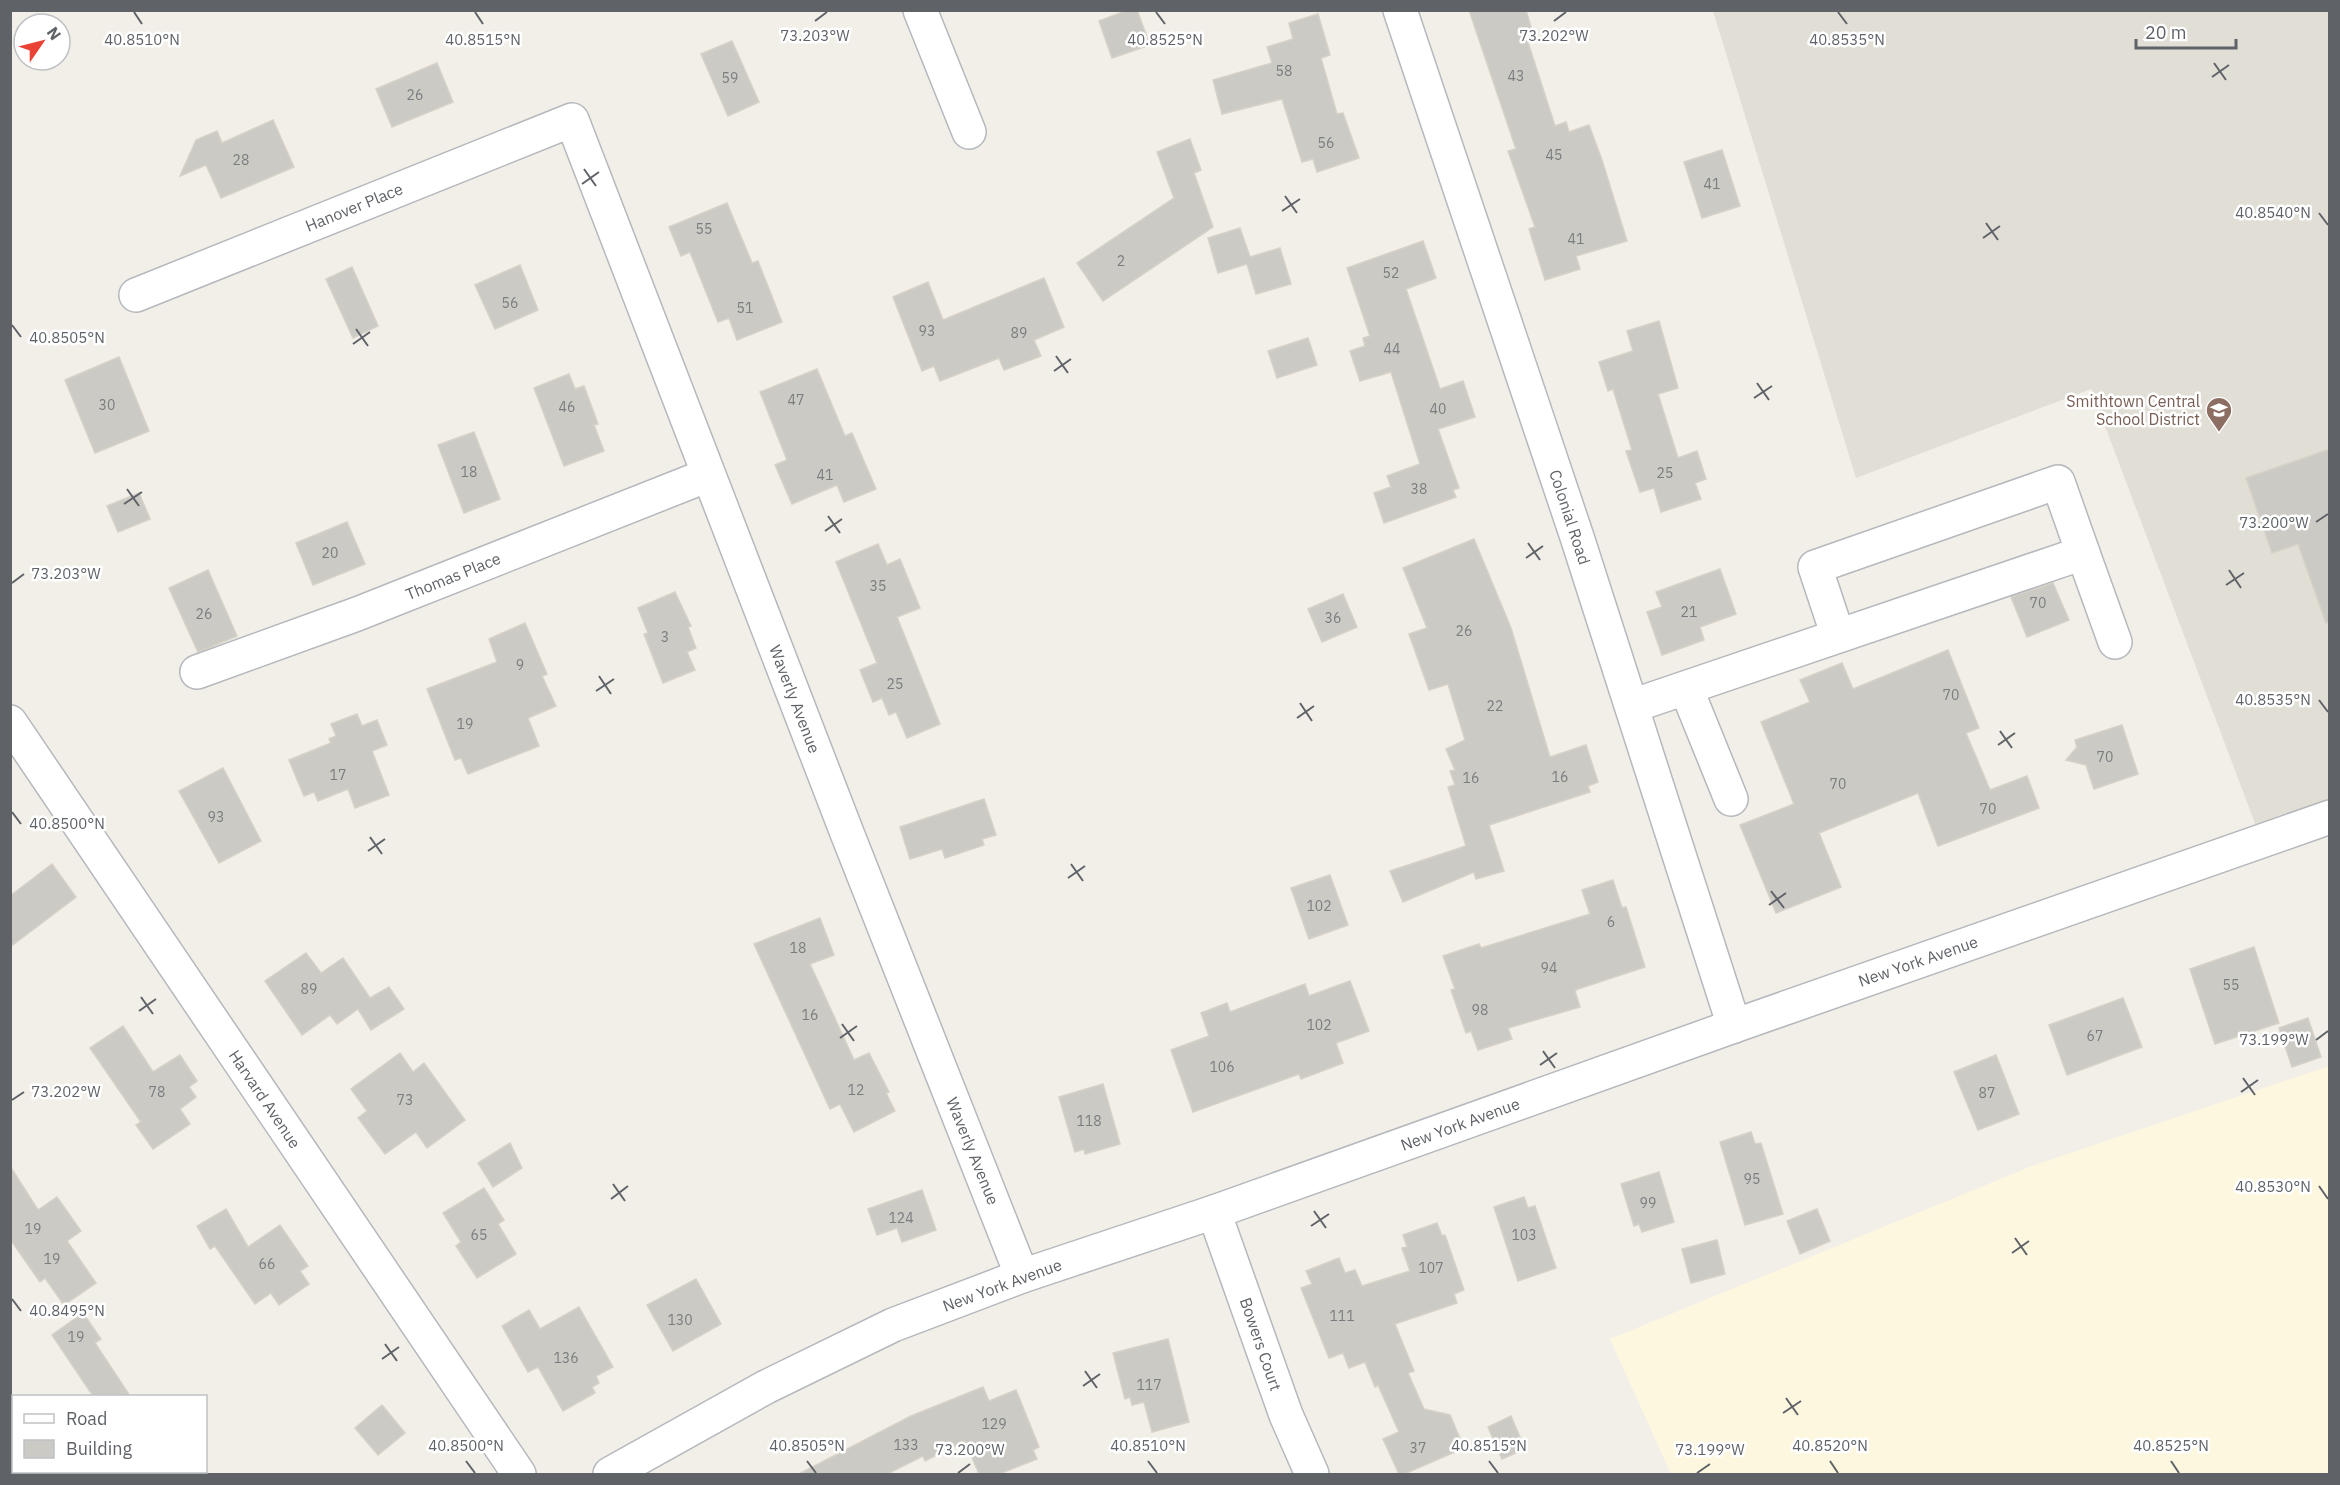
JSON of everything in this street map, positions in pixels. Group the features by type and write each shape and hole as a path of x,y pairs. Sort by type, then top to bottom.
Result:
{"street":[{"path":"920,10 969,132"},
{"name":"Colonial Road","path":"1400,10 1632,706 1734,1026"},
{"name":"Hanover Place","path":"136,295 572,120"},
{"name":"Waverly Avenue","path":"572,120 708,475 1022,1276"},
{"name":"Thomas Place","path":"196,672 357,614 708,475"},
{"path":"1838,636 1815,567 2058,482 2115,642"},
{"path":"1632,706 2083,553"},
{"path":"1686,688 1731,800"},
{"name":"Harvard Avenue","path":"10,722 519,1474"},
{"name":"New York Avenue","path":"610,1474 766,1388 882,1330 1022,1276 1214,1212 1734,1026 2330,817"},
{"name":"Bowers Court","path":"1214,1212 1286,1414 1312,1474"}],"shaded area":[{"name":"Smithtown Central School District","path":"1713,11 2329,11 2329,809 2259,834 2091,389 1856,478"},
{"path":"2329,1066 2329,1474 1671,1474 1610,1339 2032,1166"}],"building":[{"path":"1128,10 1137,10 1150,45 1112,58 1099,21"},
{"path":"1469,10 1526,10 1533,34 1526,36 1555,126 1566,122 1569,132 1589,125 1627,241 1576,256 1580,269 1545,280 1529,229 1535,227 1508,151 1516,149"},
{"path":"1318,14 1330,55 1321,58 1337,114 1343,113 1359,158 1317,172 1313,159 1302,162 1282,99 1222,114 1213,80 1272,63 1267,47 1293,39 1289,23"},
{"path":"732,41 759,102 728,116 701,54"},
{"path":"437,63 453,102 392,127 376,89"},
{"path":"273,120 294,167 221,198 206,165 180,176 196,140 217,131 222,143"},
{"path":"1190,139 1201,170 1194,173 1213,227 1103,301 1077,263 1174,198 1157,152"},
{"path":"1722,150 1740,206 1702,218 1684,162"},
{"path":"727,203 752,263 758,261 782,322 737,340 729,318 718,322 690,252 681,256 669,227"},
{"path":"1240,228 1250,257 1280,248 1291,284 1256,294 1247,264 1218,273 1208,238"},
{"path":"1423,241 1436,278 1406,289 1440,389 1463,381 1475,417 1438,429 1459,488 1453,490 1456,497 1384,523 1374,493 1391,487 1387,476 1420,464 1391,372 1360,381 1350,351 1365,346 1363,338 1370,336 1347,268"},
{"path":"520,265 538,310 495,329 475,285"},
{"path":"352,267 378,326 353,338 326,279"},
{"path":"1044,278 1064,327 1034,340 1041,356 1004,370 999,358 940,381 934,366 922,371 893,297 928,282 943,320"},
{"path":"1659,321 1678,388 1658,394 1678,458 1697,451 1706,479 1695,483 1701,499 1661,512 1654,488 1640,492 1626,451 1632,450 1613,389 1608,391 1599,362 1633,351 1627,331"},
{"path":"1308,338 1317,365 1277,378 1268,351"},
{"path":"119,357 149,431 95,453 65,380"},
{"path":"817,369 845,436 852,433 876,489 844,502 837,485 792,504 775,465 787,460 760,392"},
{"path":"569,374 575,389 584,386 598,424 594,425 604,451 564,466 534,388"},
{"path":"474,432 500,499 464,513 438,445"},
{"path":"2330,449 2330,622 2326,623 2298,544 2272,553 2246,478"},
{"path":"139,493 150,519 118,532 107,506"},
{"path":"347,522 365,564 313,585 296,543"},
{"path":"1474,539 1511,628 1550,757 1586,745 1598,782 1588,786 1590,792 1489,825 1504,871 1476,879 1474,872 1403,902 1390,871 1466,846 1448,787 1455,785 1450,771 1455,770 1446,749 1465,740 1448,684 1429,690 1409,634 1427,628 1403,568"},
{"path":"878,544 887,565 900,559 920,608 897,617 940,724 907,738 896,712 889,715 882,698 873,702 860,670 877,663 836,562"},
{"path":"1720,569 1736,614 1700,627 1704,640 1662,655 1647,612 1662,607 1656,592"},
{"path":"208,570 237,636 198,652 169,588"},
{"path":"2053,583 2069,620 2027,637 2011,597"},
{"path":"675,592 691,626 688,627 696,648 687,652 695,670 663,683 644,634 648,633 638,608"},
{"path":"1343,594 1357,627 1322,642 1308,609"},
{"path":"525,623 547,674 542,676 556,706 528,718 539,746 468,774 461,758 455,760 427,689 497,662 489,639"},
{"path":"1948,650 1979,728 1966,733 1990,790 2027,776 2039,808 1938,846 1918,793 1819,833 1841,887 1776,913 1740,825 1794,804 1761,722 1810,702 1800,680 1842,663 1853,689"},
{"path":"357,714 362,726 377,720 387,745 372,751 389,795 355,808 348,789 318,801 314,792 304,796 289,760 331,743 329,739 336,736 331,724"},
{"path":"2122,725 2138,774 2094,789 2086,765 2066,760 2077,747 2075,740"},
{"path":"223,768 261,841 219,863 179,791"},
{"path":"984,799 996,835 982,839 984,845 945,858 942,849 910,859 900,827"},
{"path":"52,864 76,897 10,947 10,896"},
{"path":"1330,875 1348,925 1309,939 1291,888"},
{"path":"1613,880 1622,908 1626,907 1645,967 1578,989 1575,991 1580,1007 1508,1028 1512,1039 1478,1050 1471,1031 1466,1033 1451,990 1455,989 1443,956 1479,944 1481,948 1590,914 1582,890"},
{"path":"820,918 834,955 810,964 854,1060 869,1053 889,1092 886,1093 895,1111 854,1132 840,1104 830,1109 754,944"},
{"path":"2254,947 2279,1023 2215,1044 2190,969"},
{"path":"306,953 321,973 343,958 370,998 389,987 404,1009 371,1030 358,1009 337,1024 330,1015 302,1035 265,981"},
{"path":"1350,981 1369,1031 1336,1043 1343,1063 1301,1079 1299,1074 1193,1112 1171,1050 1209,1036 1201,1013 1227,1003 1230,1012 1305,984 1309,996"},
{"path":"2123,998 2142,1047 2067,1075 2049,1025"},
{"path":"2308,1018 2321,1057 2292,1067 2279,1028"},
{"path":"123,1026 153,1072 180,1055 197,1081 189,1087 196,1097 180,1109 190,1124 153,1149 136,1125 141,1122 90,1048"},
{"path":"400,1053 413,1072 424,1063 465,1120 427,1148 416,1132 385,1154 358,1118 367,1111 351,1089"},
{"path":"1996,1055 2019,1114 1978,1130 1954,1072"},
{"path":"1103,1084 1120,1144 1085,1154 1084,1149 1075,1152 1059,1097"},
{"path":"1751,1132 1755,1144 1761,1143 1783,1214 1745,1225 1720,1142"},
{"path":"510,1143 522,1168 493,1187 478,1163"},
{"path":"10,1166 38,1210 57,1197 81,1231 67,1241 96,1283 64,1305 45,1278 40,1282 10,1239"},
{"path":"1659,1172 1674,1222 1642,1232 1639,1224 1634,1226 1621,1184"},
{"path":"484,1188 504,1220 498,1224 516,1254 477,1278 456,1246 461,1242 443,1213"},
{"path":"922,1190 936,1230 902,1242 897,1228 877,1235 868,1209"},
{"path":"1524,1197 1528,1208 1535,1206 1556,1268 1518,1281 1494,1207"},
{"path":"226,1209 248,1247 280,1225 308,1266 300,1271 309,1284 279,1305 271,1293 255,1304 215,1246 210,1249 197,1226"},
{"path":"1817,1209 1830,1241 1800,1254 1787,1221"},
{"path":"1437,1223 1442,1236 1445,1235 1464,1290 1454,1294 1457,1303 1395,1324 1414,1371 1408,1373 1424,1409 1450,1415 1464,1448 1404,1474 1399,1474 1383,1439 1399,1432 1378,1385 1375,1387 1365,1362 1349,1368 1343,1353 1329,1358 1301,1288 1312,1284 1306,1271 1339,1258 1345,1273 1355,1270 1362,1286 1410,1271 1402,1248 1407,1247 1403,1235"},
{"path":"1717,1240 1725,1274 1691,1283 1682,1249"},
{"path":"696,1279 721,1324 673,1351 647,1305"},
{"path":"579,1307 613,1367 596,1376 599,1383 592,1387 595,1393 563,1411 538,1367 528,1372 502,1326 529,1310 540,1329"},
{"path":"83,1313 101,1339 95,1343 129,1395 92,1395 52,1335"},
{"path":"1168,1339 1189,1422 1152,1432 1144,1402 1132,1405 1130,1397 1125,1399 1113,1353"},
{"path":"983,1387 989,1401 1016,1390 1039,1447 1033,1450 1037,1459 999,1474 979,1474 965,1441 925,1461 923,1456 887,1474 799,1474 911,1416"},
{"path":"382,1405 405,1433 378,1455 355,1428"},
{"path":"1511,1416 1525,1449 1502,1459 1488,1427"}],"place":[{"name":"Smithtown Central School District","path":"2219,433"}]}
